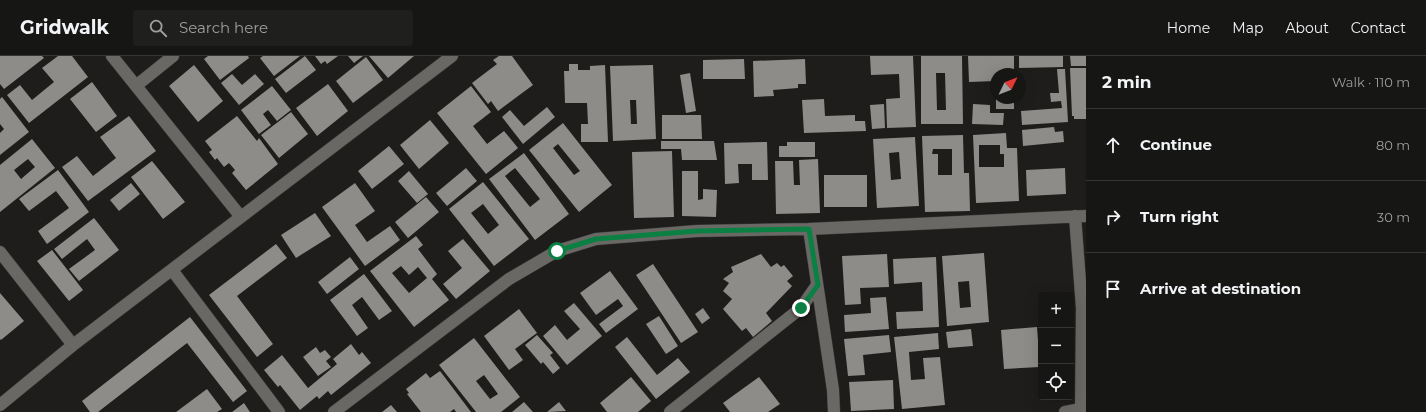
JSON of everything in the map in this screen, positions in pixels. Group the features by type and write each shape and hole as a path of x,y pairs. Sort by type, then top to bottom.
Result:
{"street":[{"path":"112,56 137,85 241,217"},
{"path":"137,85 173,56"},
{"path":"0,405 73,345 452,56"},
{"path":"334,412 509,279 557,251 596,239 697,231 809,229 1081,216 1081,410 1064,412"},
{"path":"809,229 833,390 834,412"},
{"path":"0,252 73,345"},
{"path":"172,270 279,412"},
{"path":"670,412 801,308 818,285"}],"building":[{"path":"0,56 42,56 44,58 4,89 0,84"},
{"path":"58,56 72,56 88,77 29,123 7,95 20,85 32,100 54,82 42,68"},
{"path":"208,56 248,56 249,58 220,80 204,59"},
{"path":"263,56 300,56 274,76 260,58"},
{"path":"305,56 316,70 286,93 275,79"},
{"path":"315,56 338,56 327,64 325,61 321,64"},
{"path":"348,56 363,56 354,63"},
{"path":"369,56 414,56 388,78"},
{"path":"499,56 512,56 533,85 498,111 491,101 488,104 472,83 497,64 493,60"},
{"path":"870,56 913,56 916,127 887,128 886,99 900,98 899,74 871,75"},
{"path":"921,56 962,56 963,124 921,124","holes":["936,73 945,73 946,110 937,110"]},
{"path":"968,56 1014,56 1014,68 990,68 990,81 969,82"},
{"path":"1019,56 1063,56 1063,67 1019,68"},
{"path":"1070,56 1086,56 1086,66 1071,66"},
{"path":"366,57 383,80 353,103 336,81"},
{"path":"744,59 745,79 703,79 703,60"},
{"path":"805,59 806,84 798,84 798,88 773,90 774,96 754,97 753,61"},
{"path":"569,64 578,64 578,70 590,70 590,66 605,65 608,142 581,142 581,124 588,124 587,103 565,103 564,71 569,71"},
{"path":"194,65 223,101 198,122 169,86"},
{"path":"653,65 656,139 613,141 610,66","holes":["630,100 636,100 637,124 631,124"]},
{"path":"1070,68 1086,68 1086,119 1074,119 1074,116 1072,116"},
{"path":"1057,69 1065,69 1068,122 1022,125 1021,111 1062,108 1061,101 1051,102 1050,93 1059,93"},
{"path":"690,73 696,111 686,113 680,75"},
{"path":"232,74 242,85 255,74 264,84 239,105 221,83"},
{"path":"92,82 117,116 96,132 70,99"},
{"path":"328,84 348,111 317,136 296,108"},
{"path":"272,86 291,110 277,121 268,110 263,114 271,125 259,134 241,110"},
{"path":"471,86 491,112 473,126 487,144 504,131 518,148 486,174 437,113"},
{"path":"2,97 29,132 0,155 0,133 4,129 0,124 0,99"},
{"path":"824,99 825,116 855,115 855,121 865,121 866,131 804,133 802,100"},
{"path":"884,104 885,128 872,129 870,105"},
{"path":"973,104 990,105 990,113 1004,113 1003,125 972,124"},
{"path":"996,104 1014,104 1014,109 996,109"},
{"path":"547,107 555,117 523,144 502,117 510,110 524,126"},
{"path":"291,112 308,134 279,158 261,135"},
{"path":"662,115 701,115 702,139 662,139"},
{"path":"129,116 156,151 88,201 62,167 77,156 93,176 116,158 100,137"},
{"path":"237,116 257,141 259,138 278,164 246,190 232,173 235,170 229,163 224,167 217,158 215,160 209,152 212,150 205,141"},
{"path":"430,120 449,143 419,169 400,145"},
{"path":"563,123 612,185 579,212 529,150","holes":["558,144 580,171 574,175 553,148"]},
{"path":"1054,127 1055,132 1063,131 1064,142 1023,146 1022,130"},
{"path":"1006,133 1007,148 1017,148 1019,201 976,203 973,135","holes":["979,145 1000,145 1000,154 1004,154 1004,167 979,167"]},
{"path":"963,135 964,173 969,173 970,211 925,212 922,136","holes":["933,149 952,149 952,175 938,175 938,154 932,154"]},
{"path":"915,137 919,206 877,208 873,139","holes":["899,152 901,179 891,180 889,153"]},
{"path":"32,139 55,168 0,212 0,165","holes":["28,159 35,167 21,179 14,170"]},
{"path":"661,141 714,141 717,160 682,160 681,149 661,149"},
{"path":"767,142 768,180 752,180 752,164 738,164 739,183 725,184 724,143"},
{"path":"787,142 815,142 815,157 779,157 779,146 787,146"},
{"path":"389,146 404,164 372,189 358,171"},
{"path":"672,151 674,217 634,218 632,152"},
{"path":"524,153 569,214 535,240 489,179","holes":["515,168 540,199 530,207 505,176"]},
{"path":"818,159 820,213 776,214 775,161 793,161 794,185 800,185 799,160"},
{"path":"152,161 185,202 163,219 131,177"},
{"path":"466,168 477,181 447,206 436,193"},
{"path":"1065,168 1066,194 1027,196 1026,170"},
{"path":"58,170 89,212 47,244 38,231 69,208 56,191 29,211 19,199"},
{"path":"409,171 428,194 417,203 398,181"},
{"path":"682,171 698,171 698,200 703,199 703,189 717,190 716,217 682,216"},
{"path":"824,175 867,175 867,207 824,207"},
{"path":"483,182 529,239 494,266 449,209","holes":["483,204 499,225 488,234 471,213"]},
{"path":"131,183 140,194 119,211 110,200"},
{"path":"355,183 375,211 355,225 367,242 390,226 400,240 365,266 322,207"},
{"path":"426,197 439,212 408,238 395,222"},
{"path":"315,213 331,236 296,258 281,235"},
{"path":"94,218 119,250 79,281 69,269 95,250 87,239 62,259 54,249"},
{"path":"416,236 423,245 418,249 437,274 432,279 449,300 414,327 370,271","holes":["401,266 409,275 418,267 427,278 409,293 392,273"]},
{"path":"463,239 490,271 456,299 443,284 462,268 448,251"},
{"path":"276,244 287,258 237,296 273,344 257,357 209,295"},
{"path":"52,250 83,290 69,301 37,261"},
{"path":"984,253 989,322 947,326 942,256","holes":["969,281 971,307 960,308 958,282"]},
{"path":"761,254 771,267 777,263 781,267 784,265 793,276 787,281 792,286 766,313 772,321 753,337 746,328 742,331 723,309 732,299 723,291 729,283 723,279 733,272 731,267"},
{"path":"887,254 889,287 860,288 861,304 845,305 842,256"},
{"path":"350,257 359,269 327,294 318,282"},
{"path":"936,257 939,327 897,329 896,312 923,311 922,282 894,284 893,259"},
{"path":"653,264 698,332 681,343 636,275"},
{"path":"610,271 638,309 606,333 599,324 623,306 618,299 596,315 580,293"},
{"path":"364,274 392,311 379,320 362,297 352,305 368,328 357,336 330,300"},
{"path":"0,293 24,321 1,340 0,339"},
{"path":"886,297 889,329 845,332 844,315 871,313 870,298"},
{"path":"574,303 602,336 567,365 543,336 555,325 567,340 580,329 564,311"},
{"path":"703,308 710,318 702,324 695,314"},
{"path":"519,309 537,333 515,349 523,360 509,370 484,336"},
{"path":"659,316 678,346 666,354 646,324"},
{"path":"190,317 247,391 233,402 187,343 98,412 90,412 82,401"},
{"path":"1037,327 1038,367 1004,369 1001,330"},
{"path":"971,329 973,346 948,348 946,332"},
{"path":"938,333 939,349 909,352 911,380 925,379 923,358 940,357 945,405 902,409 894,337"},
{"path":"537,335 553,353 550,355 560,368 553,374 543,362 541,364 525,345"},
{"path":"889,335 891,352 863,355 865,375 848,376 844,339"},
{"path":"627,337 657,375 678,358 690,372 656,399 615,347"},
{"path":"474,338 520,397 501,412 476,412 439,365","holes":["484,375 498,394 490,399 476,381"]},
{"path":"351,344 359,355 362,352 371,363 331,395 328,391 319,399 317,396 300,410 280,385 278,387 264,370 282,355 308,388 337,364 333,359"},
{"path":"316,347 320,353 325,350 331,357 326,361 331,367 318,376 303,357"},
{"path":"440,371 471,412 456,412 454,409 450,412 421,412 407,394 409,393 406,389 426,373 430,378"},
{"path":"631,377 651,401 638,412 607,412 600,403"},
{"path":"759,377 780,404 768,412 730,412 723,403"},
{"path":"893,380 894,409 851,411 849,382"},
{"path":"207,389 222,409 217,412 176,412"},
{"path":"524,402 533,412 512,412"},
{"path":"559,402 566,411 547,412"},
{"path":"244,403 250,412 232,412"},
{"path":"391,405 397,412 382,412"}],"route":[{"path":"557,251 596,239 697,231 809,229 818,285 801,308"}]}
